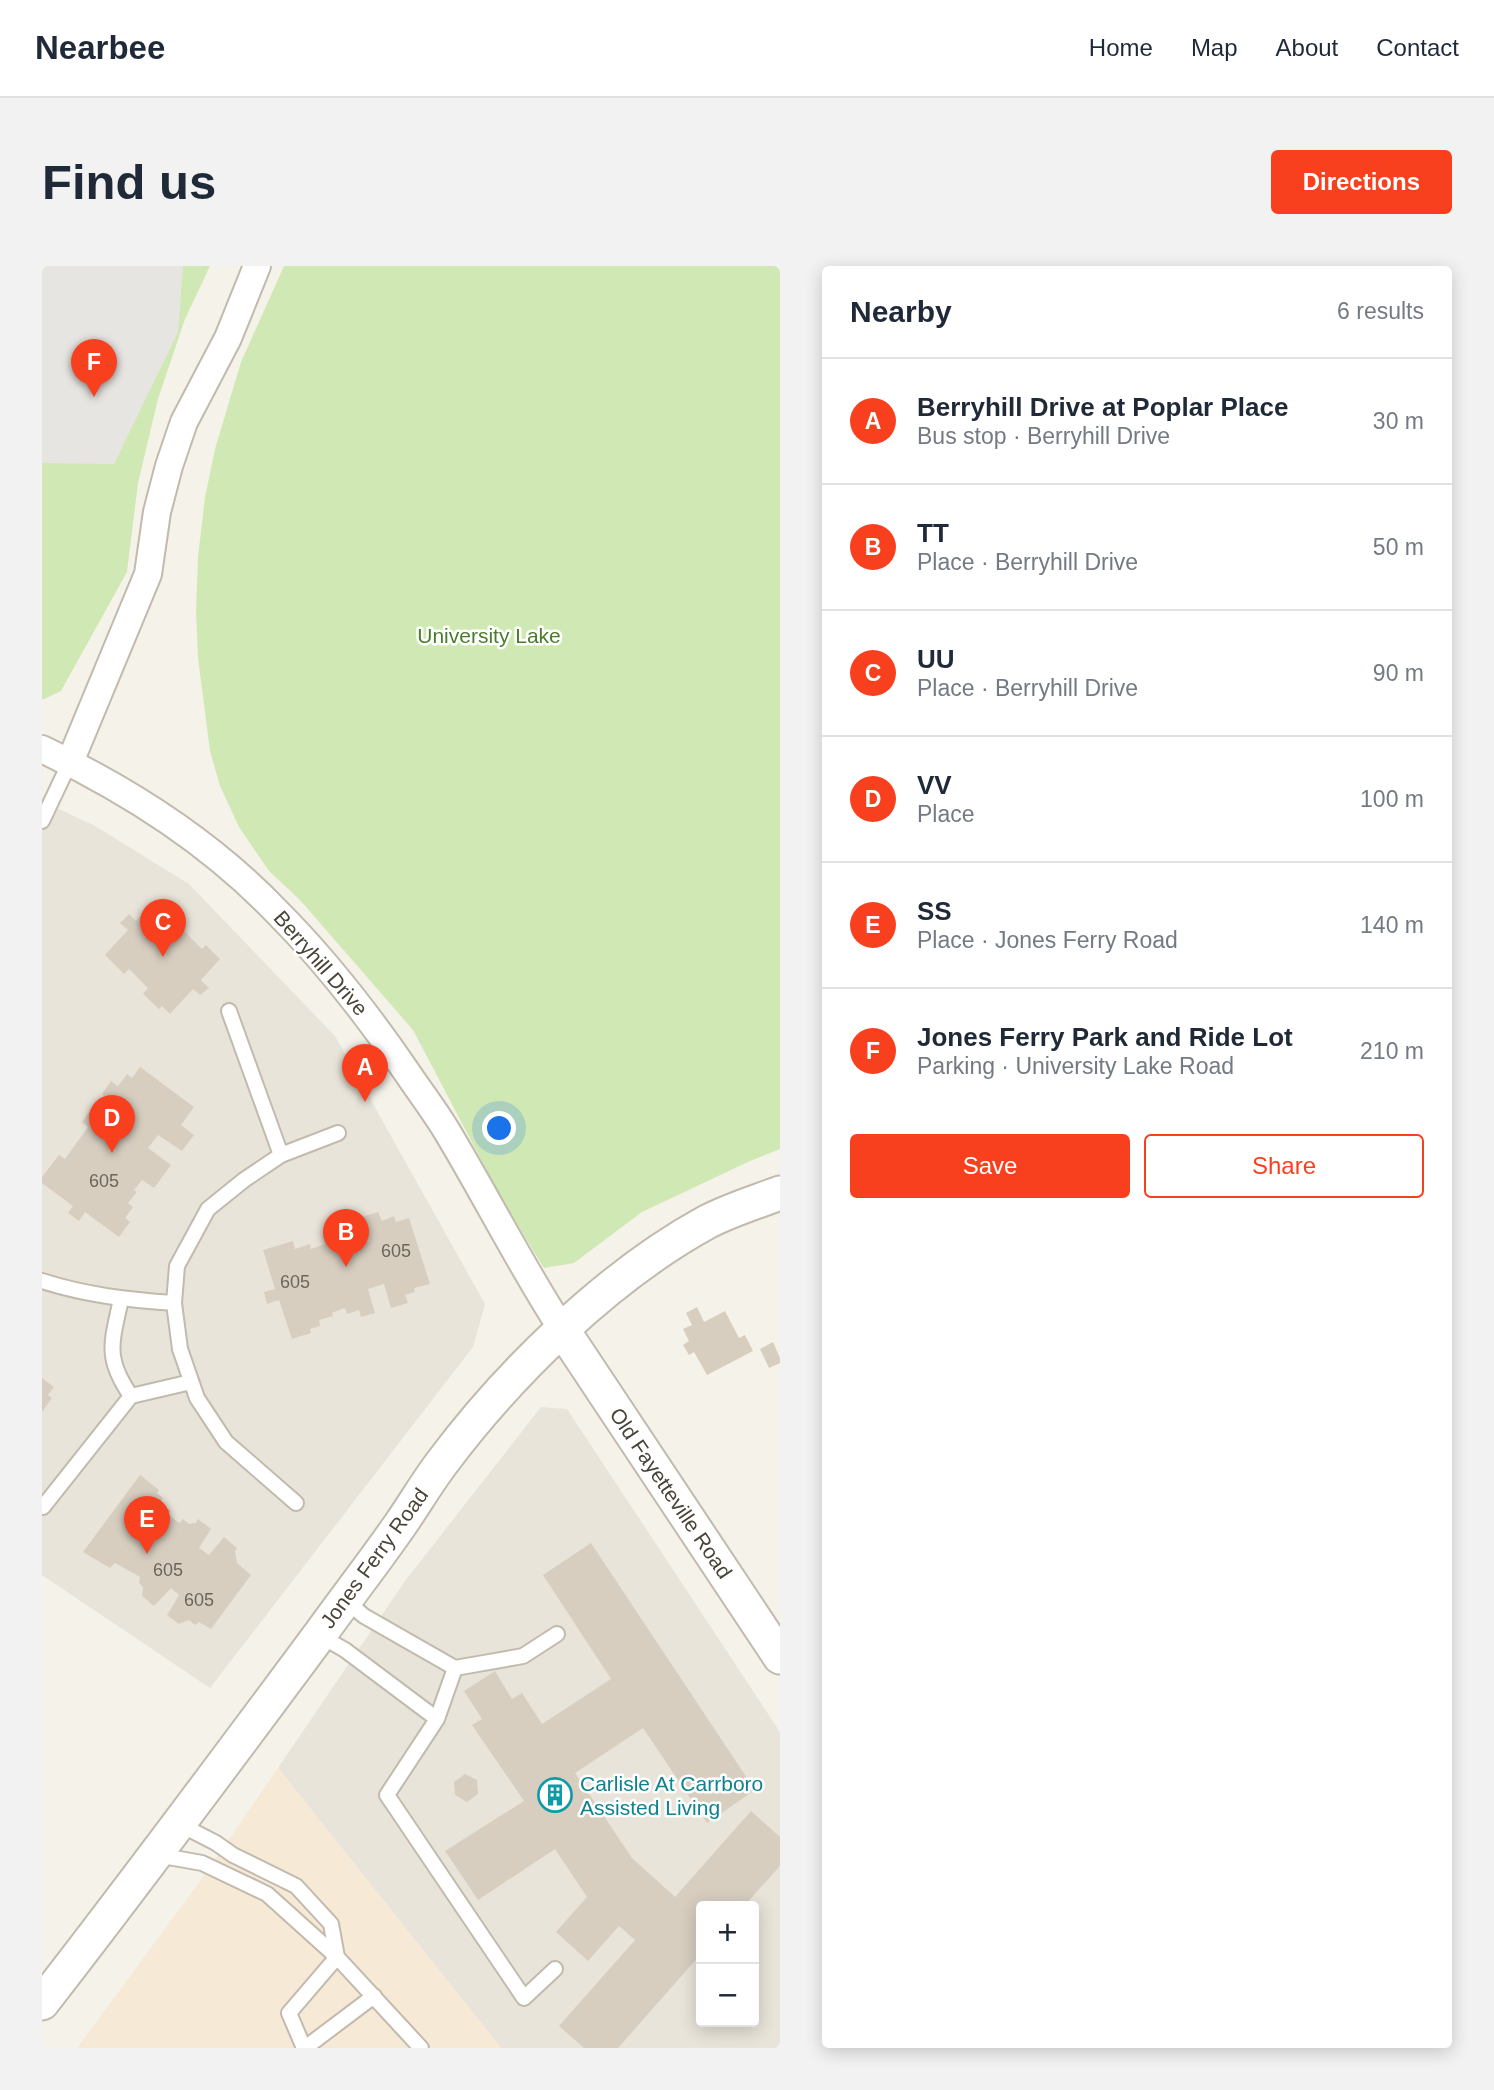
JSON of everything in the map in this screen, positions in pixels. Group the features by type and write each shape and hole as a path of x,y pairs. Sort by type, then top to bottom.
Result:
{"street":[{"path":"70,762 148,574 157,512 184,422 228,338 257,266"},
{"name":"Berryhill Drive","path":"42,749 70,762 154,812 223,863 275,909 327,965 376,1028 447,1131 537,1291 562,1329"},
{"name":"Jones Ferry Road","path":"42,2003 156,1855 456,1445 495,1397 562,1329 616,1284 673,1243 709,1221 780,1193"},
{"name":"Old Fayetteville Road","path":"562,1329 780,1657"}],"lane":[{"path":"42,821 70,762"},
{"path":"229,1011 281,1156"},
{"path":"296,1503 226,1442 197,1398 180,1349 174,1303 177,1266 208,1209 244,1180 281,1156 338,1133"},
{"path":"42,1281 76,1292 174,1303"},
{"path":"121,1299 111,1346 117,1376 131,1396"},
{"path":"43,1507 131,1396 191,1382"},
{"path":"345,1600 364,1616 455,1668 523,1656 558,1634"},
{"path":"319,1635 345,1650 437,1719"},
{"path":"455,1668 437,1719 387,1795 524,1998 555,1969"},
{"path":"179,1824 233,1855 296,1886 331,1924 337,1957"},
{"path":"156,1855 202,1863 267,1894 337,1957 421,2048"},
{"path":"337,1957 289,2013 304,2048 374,1996"}],"shaded area":[{"path":"42,266 183,266 178,332 114,464 42,463"},
{"path":"42,801 95,826 189,884 335,1036 485,1304 473,1347 210,1688 42,1575"},
{"path":"541,1407 567,1409 780,1732 780,2048 501,2048 278,1768 405,1581"},
{"path":"278,1768 501,2048 77,2048 201,1880"}],"green space":[{"path":"42,266 210,266 185,319 158,399 138,483 127,572 61,691 42,700"},
{"name":"University Lake","path":"284,266 780,266 780,1149 642,1212 574,1263 544,1268 506,1207 413,1030 300,900 269,871 239,827 220,786 210,751 198,658 198,557 205,497 215,449 241,362"}],"building":[{"path":"155,900 162,907 166,903 179,917 175,922 202,949 206,945 220,959 201,980 209,988 200,995 193,989 170,1014 162,1006 159,1009 143,994 148,988 129,969 124,974 105,955 128,930 120,923 129,914 136,921"},
{"path":"140,1067 194,1107 181,1125 194,1135 182,1151 158,1135 148,1148 171,1165 154,1188 142,1180 134,1190 137,1192 128,1203 133,1207 125,1218 130,1222 119,1237 85,1212 79,1221 68,1213 73,1206 42,1183 42,1177 59,1155 65,1159 88,1127 82,1122 92,1108 111,1123 121,1108 102,1094 111,1081 118,1086 127,1074 132,1078"},
{"path":"378,1212 382,1221 394,1216 396,1222 409,1218 430,1284 414,1288 415,1292 405,1295 408,1303 391,1308 384,1284 368,1289 375,1313 361,1317 359,1310 347,1314 345,1308 332,1313 333,1316 319,1320 320,1326 310,1329 311,1333 292,1339 279,1300 267,1304 264,1292 275,1289 263,1250 293,1241 295,1249 310,1244 311,1249 325,1244 323,1236 334,1233 332,1226 349,1221 356,1245 369,1241 362,1217"},
{"path":"697,1307 704,1322 725,1311 739,1338 745,1335 753,1351 707,1375 694,1352 689,1355 683,1345 689,1341 683,1329 692,1325 686,1313"},
{"path":"773,1342 780,1363 769,1368 760,1349"},
{"path":"42,1378 54,1387 48,1395 52,1398 42,1412"},
{"path":"140,1475 159,1490 157,1493 163,1498 160,1503 171,1511 168,1514 179,1523 183,1519 189,1524 196,1523 198,1519 211,1529 199,1548 209,1555 224,1537 237,1548 237,1563 251,1575 211,1629 199,1622 195,1625 189,1620 179,1624 167,1615 179,1595 171,1588 154,1606 142,1596 140,1577 115,1563 110,1568 83,1552"},
{"name":"Carlisle At Carrboro Assisted Living","path":"591,1543 755,1790 707,1823 643,1728 575,1773 632,1858 675,1897 751,1811 780,1837 780,1866 748,1901 696,1901 696,1960 618,2048 584,2048 559,2026 635,1940 619,1926 588,1961 556,1932 587,1897 555,1849 478,1900 445,1851 524,1801 472,1725 482,1719 464,1691 495,1671 512,1699 522,1693 542,1724 611,1679 543,1575"},
{"path":"465,1774 477,1780 478,1794 467,1802 455,1795 454,1782"}],"place":[{"name":"Jones Ferry Park and Ride Lot","path":"94,397"},
{"name":"UU","path":"163,957"},
{"name":"Berryhill Drive at Poplar Place","path":"365,1102"},
{"name":"VV","path":"112,1153"},
{"name":"TT","path":"346,1267"},
{"name":"SS","path":"147,1554"},
{"name":"Carlisle At Carrboro Assisted Living","path":"555,1795"}]}
